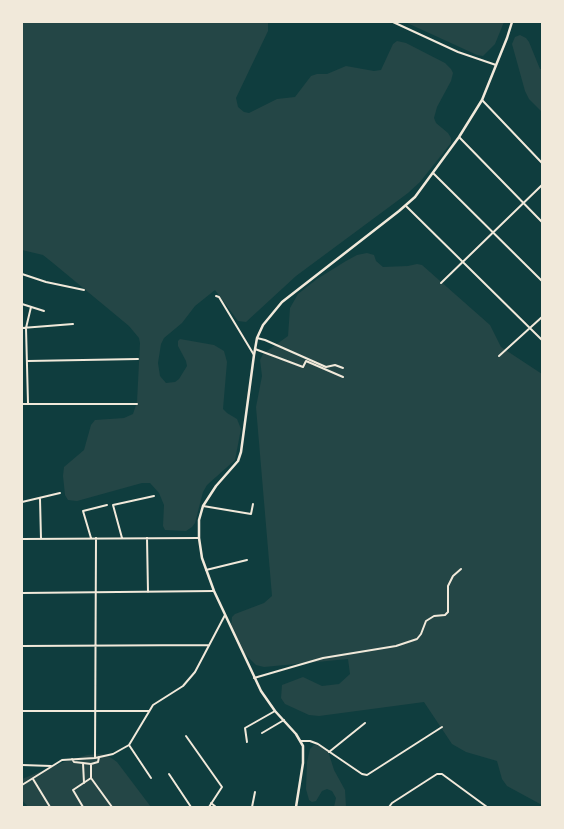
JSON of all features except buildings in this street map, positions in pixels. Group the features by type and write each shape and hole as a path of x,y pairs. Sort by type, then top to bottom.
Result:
{"street":[{"path":"393,22 458,52 496,65"},
{"path":"296,807 304,753 301,741 275,711 254,678 214,591 206,570 199,538 199,520 203,506 216,486 238,461 242,452 254,355 257,338 263,325 282,302 406,206 459,138 482,100 512,22"},
{"path":"482,100 542,162"},
{"path":"459,138 542,222"},
{"path":"433,173 542,281"},
{"path":"441,283 542,185"},
{"path":"406,206 542,340"},
{"path":"22,274 46,282 84,290"},
{"path":"216,296 219,297 254,355"},
{"path":"22,304 44,311"},
{"path":"28,403 26,328 31,307"},
{"path":"499,356 542,317"},
{"path":"22,328 72,324"},
{"path":"257,338 326,367 335,365 343,368"},
{"path":"255,349 303,367 306,361 344,377"},
{"path":"28,361 138,359"},
{"path":"22,404 137,404"},
{"path":"22,502 60,494"},
{"path":"122,538 113,505 154,496"},
{"path":"40,498 41,539"},
{"path":"203,506 251,514 253,504"},
{"path":"91,538 83,511 107,505"},
{"path":"95,758 94,711 96,645 96,538"},
{"path":"147,538 148,592"},
{"path":"22,539 199,538"},
{"path":"206,570 247,560"},
{"path":"254,678 323,658 396,646 417,639 429,618 445,615 448,612 448,586 453,576 461,569"},
{"path":"22,593 214,591"},
{"path":"22,785 62,760 95,758 115,754 129,745 153,705 189,680 195,672 225,614"},
{"path":"22,646 209,645"},
{"path":"22,711 149,711"},
{"path":"247,742 245,728 275,711"},
{"path":"262,733 284,720"},
{"path":"329,752 365,723"},
{"path":"301,741 310,741 362,774 367,775 442,727"},
{"path":"186,736 222,787 209,807"},
{"path":"129,745 151,778"},
{"path":"72,759 74,762 91,764 98,762 99,757"},
{"path":"83,763 84,783"},
{"path":"91,764 91,778 112,807"},
{"path":"22,765 52,766"},
{"path":"169,774 191,807"},
{"path":"389,807 392,803 437,774 442,774 487,807"},
{"path":"83,807 73,790 91,778"},
{"path":"33,779 50,807"},
{"path":"252,807 255,792"},
{"path":"211,803 216,807"}],"shaded area":[{"path":"22,22 268,22 268,31 236,98 238,107 244,112 249,113 277,99 295,97 311,76 317,74 327,74 346,66 374,71 381,70 393,44 397,41 406,43 445,63 453,73 451,81 437,107 434,118 436,123 448,133 451,138 451,143 420,182 408,193 296,276 246,322 238,321 215,290 195,306 182,323 164,338 161,344 158,363 160,376 166,383 175,382 179,379 187,366 178,346 178,341 180,339 214,345 224,351 227,362 223,409 237,419 241,429 235,460 207,485 203,492 195,523 186,531 165,530 163,526 164,505 159,493 150,483 142,483 77,501 68,500 65,495 63,476 64,467 84,450 91,425 95,420 124,418 133,414 137,402 140,343 139,338 129,326 43,255 22,250"},
{"path":"405,22 504,22 495,44 483,56 477,55"},
{"path":"520,35 526,38 529,42 540,69 542,69 542,112 529,99 525,91 512,44 515,37"},
{"path":"367,253 374,255 376,261 383,267 408,266 417,264 422,265 490,325 501,347 542,374 542,805 507,786 502,779 497,761 466,752 452,744 424,702 319,716 309,715 285,704 281,698 282,685 303,677 322,686 339,684 350,674 348,659 264,667 256,665 242,651 231,628 232,617 235,614 264,603 272,596 256,407 262,376 260,360 263,354 288,336 290,308 298,294 317,279 346,261 357,255"},
{"path":"314,745 318,745 326,749 329,754 334,770 345,790 346,807 334,807 336,798 332,791 327,789 322,791 316,801 312,802 309,800 306,789 307,762 310,749"},
{"path":"87,755 107,755 117,762 151,807 28,807 22,800 22,779 64,762"}]}
